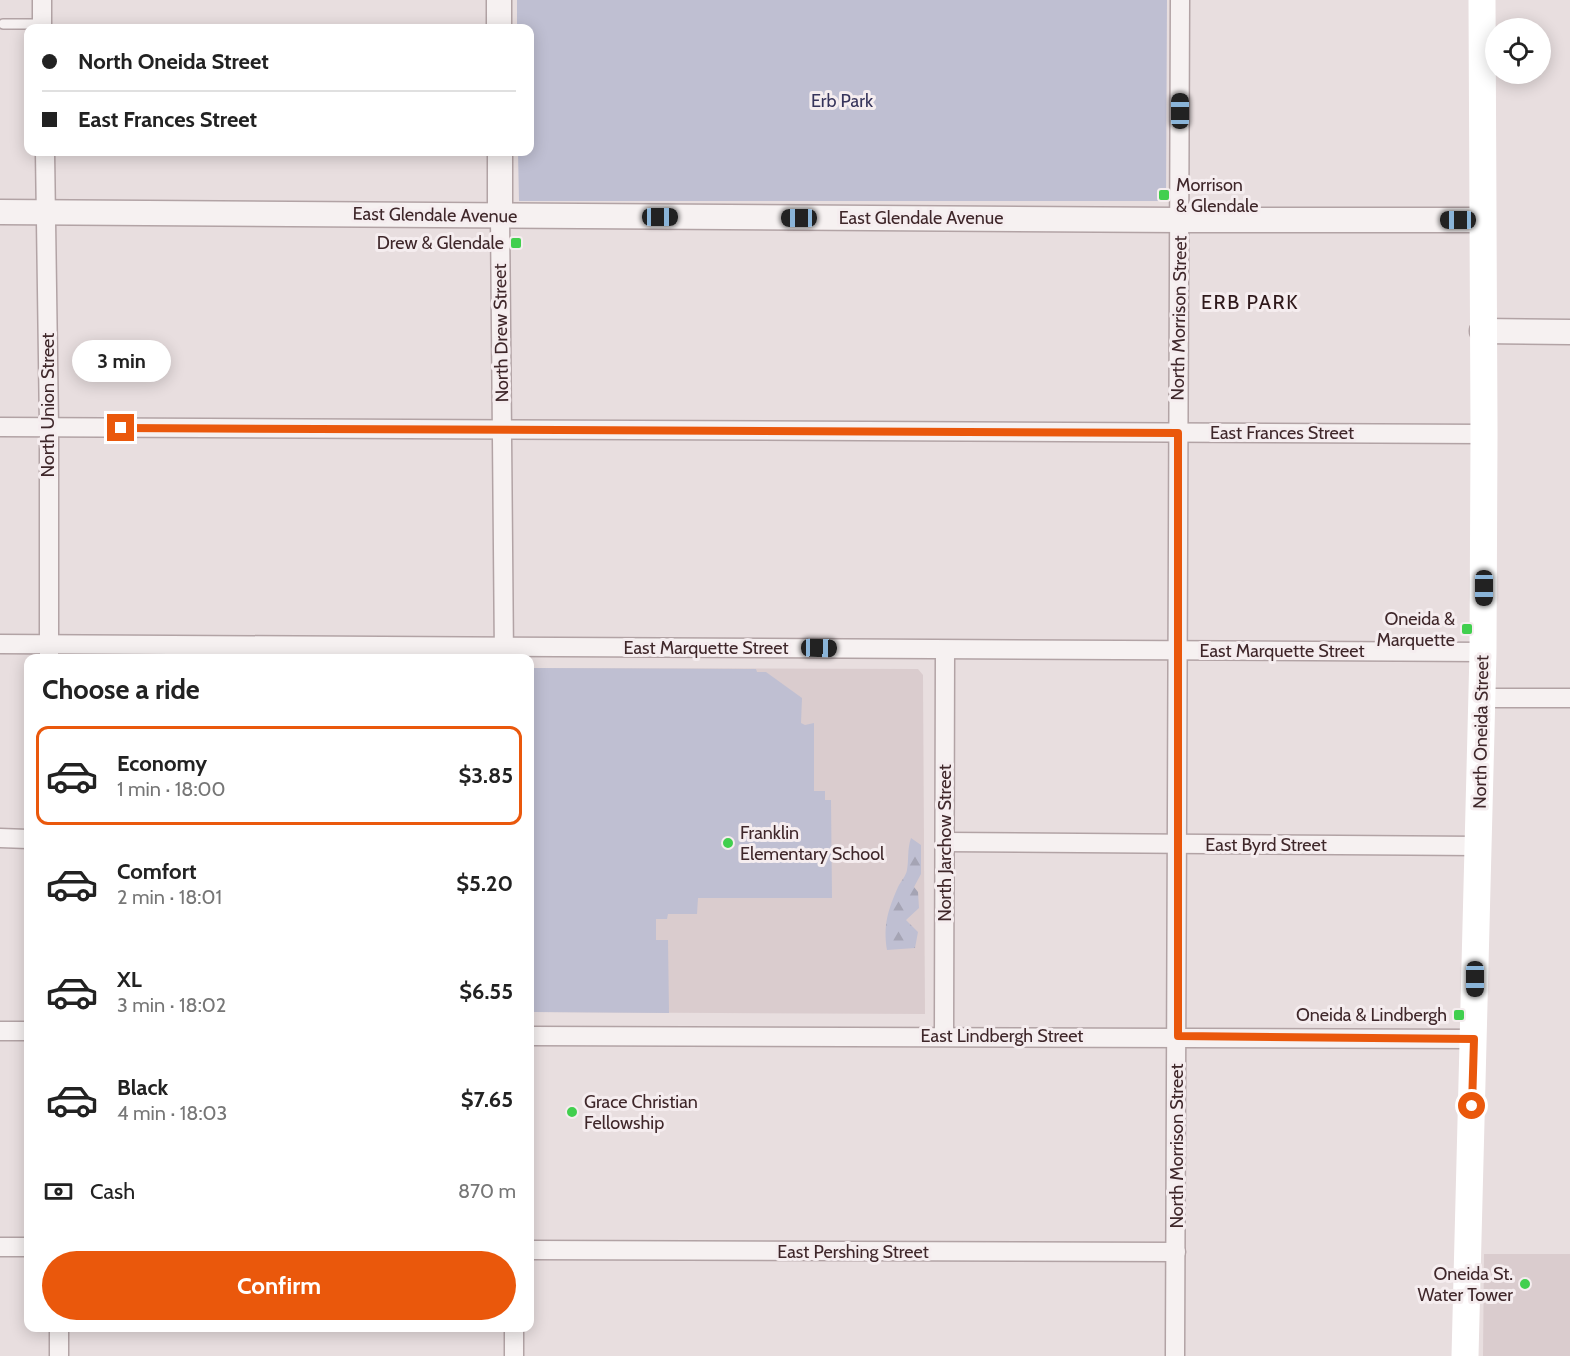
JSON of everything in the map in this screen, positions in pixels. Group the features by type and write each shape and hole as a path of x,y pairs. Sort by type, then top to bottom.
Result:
{"main road":[{"name":"North Oneida Street","path":"1465,1356 1483,652 1482,0"}],"street":[{"path":"42,0 42,24"},
{"path":"499,0 499,24"},
{"name":"North Morrison Street","path":"1175,1356 1178,1036 1180,0"},
{"name":"North Union Street","path":"45,156 49,651"},
{"name":"North Drew Street","path":"500,156 504,653"},
{"name":"East Glendale Avenue","path":"0,212 1482,220"},
{"path":"1482,331 1570,332"},
{"name":"East Frances Street","path":"0,427 1484,434"},
{"name":"East Marquette Street","path":"0,644 49,651 1483,652"},
{"name":"North Jarchow Street","path":"945,650 945,1036"},
{"path":"1482,698 1570,698"},
{"path":"0,838 24,839"},
{"name":"East Byrd Street","path":"945,842 1478,846"},
{"path":"0,1030 24,1031"},
{"name":"East Lindbergh Street","path":"534,1036 1178,1036 1474,1039"},
{"path":"0,1247 24,1247"},
{"name":"East Pershing Street","path":"534,1250 1176,1252"},
{"path":"59,1332 59,1356"},
{"path":"514,1332 514,1356"}],"lane":[{"path":"3,24 24,25"}],"shaded area":[{"name":"Franklin Elementary School","path":"534,668 918,669 923,675 925,1014 534,1012"},
{"path":"1484,1254 1570,1254 1570,1356 1483,1356"}],"green space":[{"name":"Erb Park","path":"517,0 1167,0 1166,201 519,201 518,156 534,156 534,24 517,24"},
{"path":"534,668 756,669 757,672 766,672 802,698 801,723 805,725 814,723 814,791 825,791 825,800 831,800 832,898 698,898 697,914 668,914 667,919 656,919 656,940 668,940 669,1013 534,1012"},
{"path":"911,838 921,845 921,874 914,887 918,892 919,908 906,920 918,932 915,948 887,950 887,918 894,895 908,866"}],"place":[{"name":"Morrison & Glendale","path":"1164,195"},
{"name":"Drew & Glendale","path":"516,243"},
{"name":"Oneida & Marquette","path":"1467,629"},
{"name":"Franklin Elementary School","path":"728,843"},
{"name":"Oneida & Lindbergh","path":"1459,1015"},
{"name":"Grace Christian Fellowship","path":"572,1112"},
{"name":"Oneida St. Water Tower","path":"1525,1284"}],"district":[{"name":"ERB PARK","path":"1250,302"}],"route":[{"path":"121,428 1178,433 1178,1036 1474,1039 1472,1106"}]}
